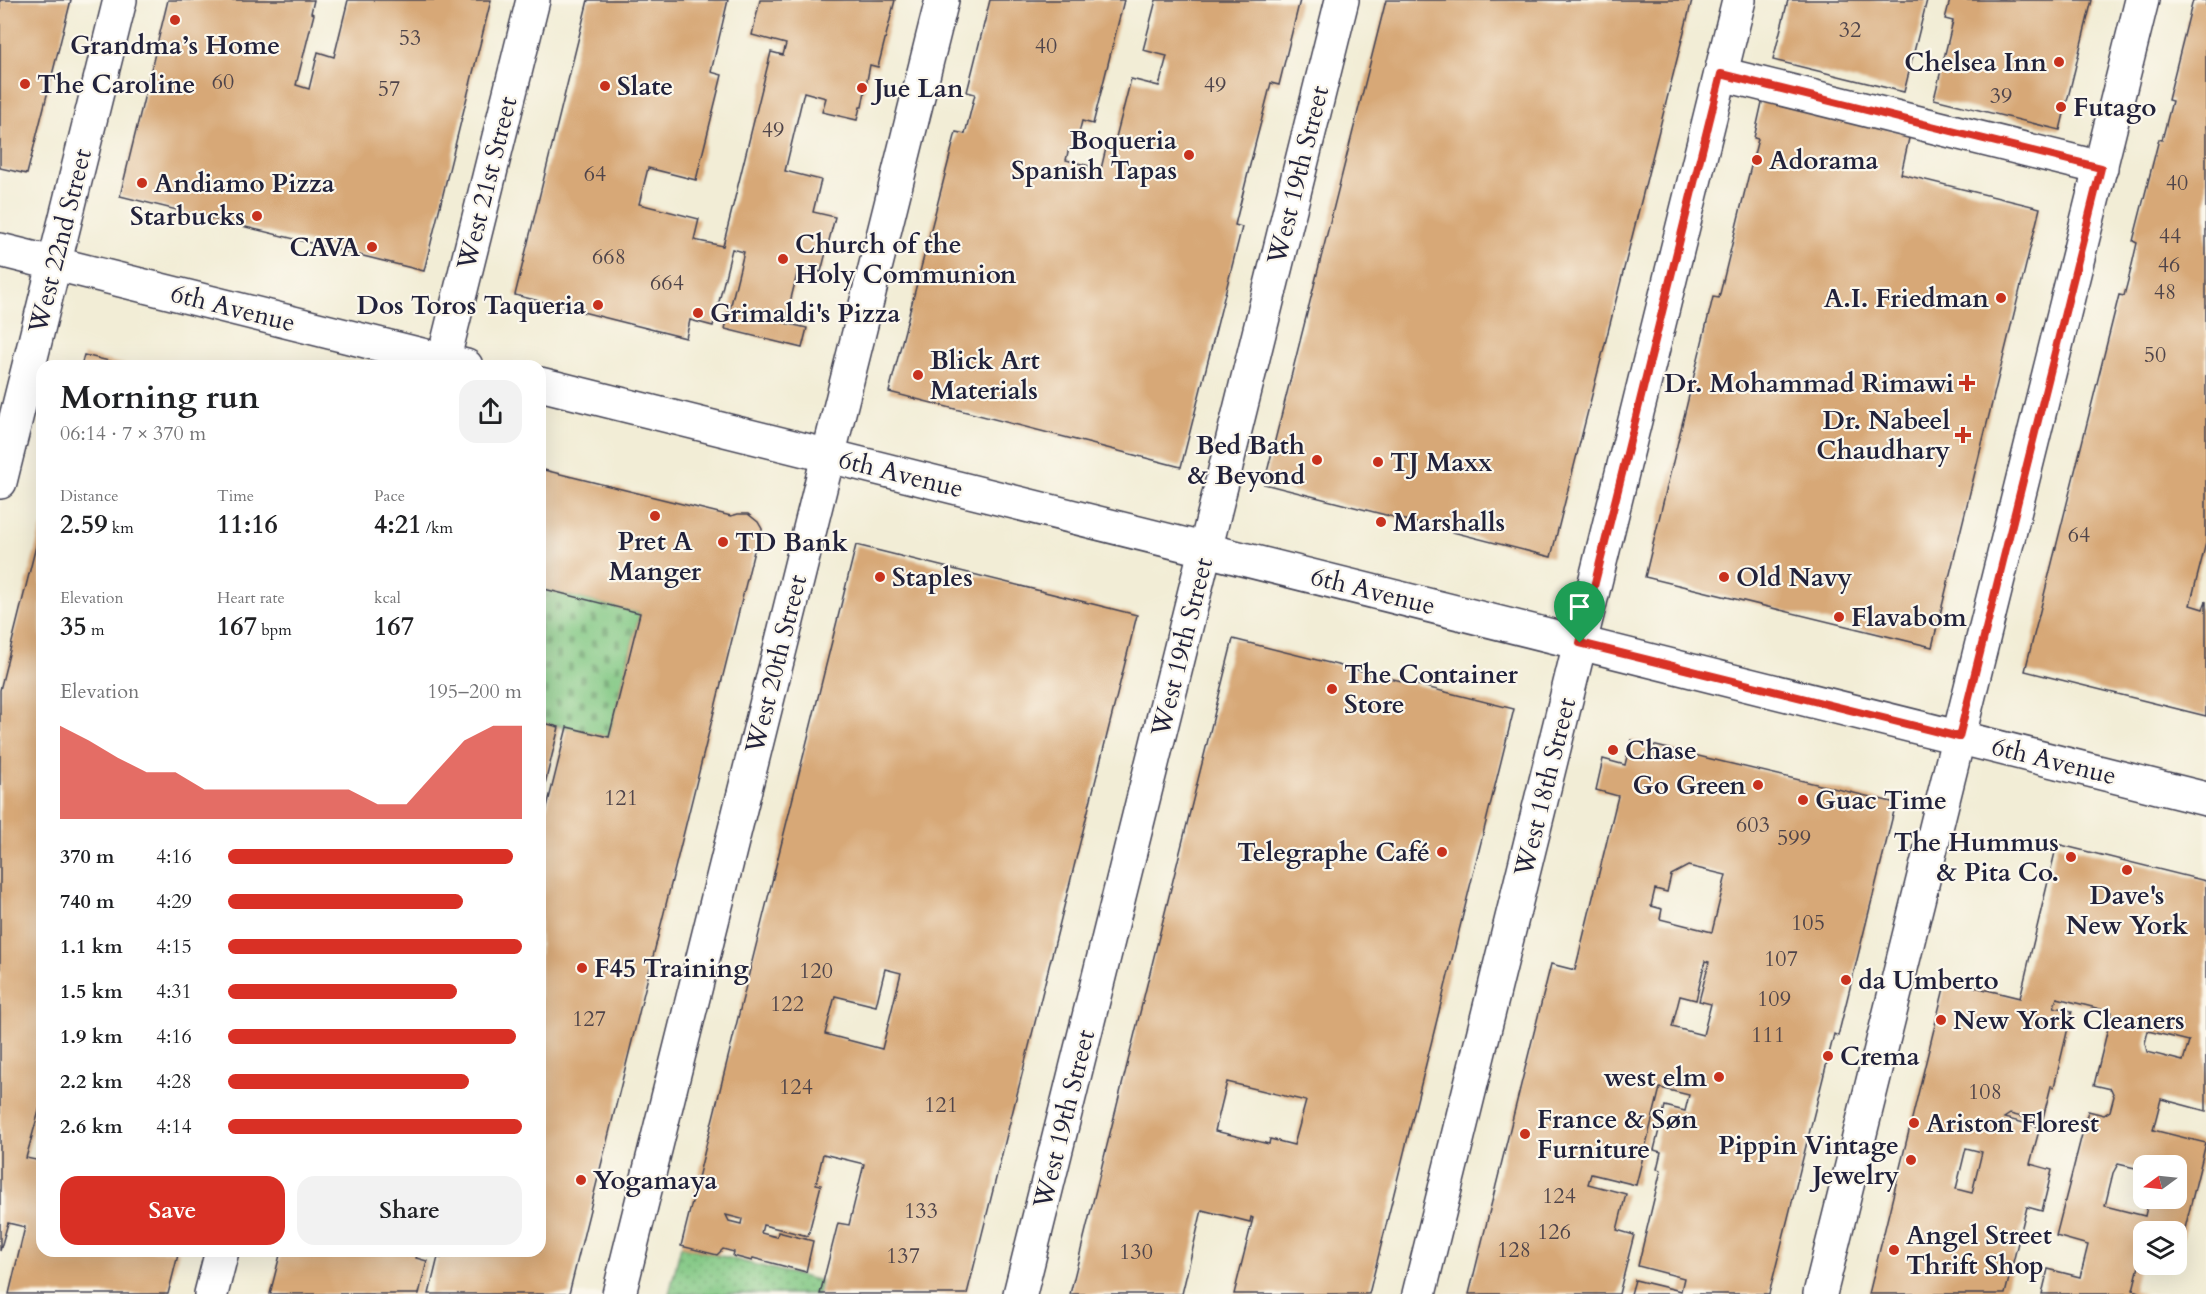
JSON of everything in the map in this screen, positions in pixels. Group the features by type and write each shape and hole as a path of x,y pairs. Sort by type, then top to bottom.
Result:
{"street":[{"name":"West 22nd Street","path":"0,482 120,0"},
{"name":"West 21st Street","path":"451,360 533,0"},
{"name":"West 20th Street","path":"619,1294 942,0"},
{"name":"West 19th Street","path":"1020,1294 1342,0"},
{"name":"West 18th Street","path":"1419,1294 1739,0"},
{"path":"1820,1294 2142,0"},
{"path":"1721,74 2101,168"},
{"name":"6th Avenue","path":"0,250 434,360"},
{"name":"6th Avenue","path":"546,386 2206,799"},
{"path":"211,1294 220,1257"}],"green space":[{"path":"546,590 640,613 609,737 546,723"},
{"path":"681,1246 821,1281 818,1294 669,1294"}],"building":[{"name":"The Caroline","path":"0,0 71,0 27,174 0,168"},
{"path":"168,0 314,0 311,13 314,14 296,85 309,89 318,52 334,57 348,0 491,0 424,271 120,196"},
{"path":"588,0 728,0 711,72 722,75 696,180 648,168 639,204 699,219 694,240 723,246 771,52 783,55 786,44 752,35 760,0 895,0 878,67 870,65 862,107 860,107 857,120 822,112 826,98 804,92 785,171 821,180 813,212 835,217 821,272 799,266 785,323 807,328 802,348 725,329 744,252 732,249 713,326 690,320 686,338 515,295"},
{"path":"990,0 1124,0 1093,124 1082,121 1075,149 1069,148 1066,160 1101,169 1106,148 1113,149 1131,79 1159,86 1167,56 1143,50 1156,0 1300,0 1279,85 1271,83 1254,149 1235,225 1242,227 1181,467 889,392 956,132 965,134 975,94 967,92"},
{"path":"1386,0 1692,0 1551,557 1264,484"},
{"path":"1788,0 1927,0 1904,92 1773,60"},
{"path":"1950,0 2092,0 2060,130 1934,99 1953,21 1945,19"},
{"path":"2193,0 2206,0 2206,543 2190,605 2203,609 2206,601 2206,716 2025,671 2119,295 2124,296 2131,269 2137,243 2133,241 2159,139 2162,140 2172,101 2168,100"},
{"path":"1763,98 1910,134 1901,174 2040,208 1932,647 1645,577 1713,297 1719,298 1758,139 1754,138"},
{"path":"84,355 105,360 83,360"},
{"path":"546,470 731,516 748,514 758,522 762,529 762,539 754,551 569,1294 429,1294 438,1257 546,1257 546,811 567,727 609,737 640,613 546,590"},
{"path":"856,545 1137,615 967,1294 820,1294 838,1223 849,1225 864,1164 823,1154 816,1184 821,1185 808,1236 763,1225 761,1233 777,1237 778,1232 813,1241 806,1272 753,1258 752,1261 733,1256 734,1252 723,1249 717,1255 681,1246","holes":["885,969 901,973 882,1049 825,1034 835,996 876,1006","726,1215 742,1219 741,1224 729,1221"]},
{"path":"36,546 36,1122 26,1158 36,1160 36,1257 177,1257 168,1294 9,1294 25,1227 8,1223 0,1251 0,690"},
{"path":"1233,639 1514,709 1369,1294 1234,1294 1253,1218 1251,1217 1250,1222 1202,1210 1182,1294 1070,1294","holes":["1227,1082 1306,1101 1294,1145 1270,1139 1269,1144 1215,1131"]},
{"path":"546,724 559,727 546,780"},
{"path":"1631,740 1896,803 1838,1036 1834,1034 1769,1294 1631,1294 1635,1280 1681,1291 1684,1278 1638,1266 1661,1170 1657,1169 1661,1152 1654,1150 1665,1106 1685,1111 1689,1095 1660,1088 1636,1185 1591,1174 1588,1184 1626,1194 1617,1230 1634,1235 1619,1294 1469,1294 1551,964 1575,970 1618,796 1596,790 1603,759 1625,765","holes":["1688,866 1726,875 1712,932 1660,919 1662,909 1651,906 1655,889 1667,892 1671,875","1705,961 1709,962 1699,1001 1711,1004 1703,1035 1672,1027 1680,996 1696,1000"]},
{"path":"2057,844 2206,881 2206,1111 2161,1099 2153,1130 2206,1143 2187,1221 2133,1221 2133,1275 2137,1275 2133,1290 2144,1294 2042,1294 2048,1269 2080,1277 2088,1245 2056,1236 2088,1111 2104,1115 2110,1111 2114,1096 2111,1089 2094,1085 2112,1012 2057,998 2054,1007 2072,1011 2054,1087 2051,1086 2042,1122 2010,1114 2004,1118 2040,1127 2030,1164 2052,1170 2042,1211 2027,1207 2005,1294 1869,1294 1946,980 2020,998","holes":["2148,1031 2189,1041 2183,1061 2147,1052 2145,1043","1966,1148 1982,1152 1972,1193 1956,1189"]},
{"path":"279,1257 416,1257 427,1261 419,1294 270,1294"}],"place":[{"name":"Grandma’s Home","path":"175,20"},
{"name":"Chelsea Inn","path":"2059,62"},
{"name":"The Caroline","path":"25,84"},
{"name":"Slate","path":"605,86"},
{"name":"Jue Lan","path":"862,88"},
{"name":"Futago","path":"2061,107"},
{"name":"Boqueria Spanish Tapas","path":"1189,155"},
{"name":"Adorama","path":"1757,160"},
{"name":"Andiamo Pizza","path":"142,183"},
{"name":"Starbucks","path":"257,216"},
{"name":"CAVA","path":"372,247"},
{"name":"Church of the Holy Communion","path":"783,259"},
{"name":"A.I. Friedman","path":"2001,298"},
{"name":"Dos Toros Taqueria","path":"598,305"},
{"name":"Grimaldi's Pizza","path":"698,313"},
{"name":"Blick Art Materials","path":"918,375"},
{"name":"Dr. Mohammad Rimawi","path":"1967,383"},
{"name":"Dr. Nabeel Chaudhary","path":"1963,435"},
{"name":"Bed Bath & Beyond","path":"1317,460"},
{"name":"TJ Maxx","path":"1378,462"},
{"name":"Pret A Manger","path":"655,516"},
{"name":"Marshalls","path":"1381,522"},
{"name":"TD Bank","path":"723,542"},
{"name":"Staples","path":"880,577"},
{"name":"Old Navy","path":"1724,577"},
{"name":"Flavabom","path":"1839,617"},
{"name":"The Container Store","path":"1332,689"},
{"name":"Chase","path":"1613,750"},
{"name":"Go Green","path":"1758,785"},
{"name":"Guac Time","path":"1803,800"},
{"name":"Telegraphe Café","path":"1442,852"},
{"name":"The Hummus & Pita Co.","path":"2071,857"},
{"name":"Dave's New York","path":"2127,870"},
{"name":"F45 Training","path":"582,968"},
{"name":"da Umberto","path":"1846,980"},
{"name":"New York Cleaners","path":"1941,1020"},
{"name":"Crema","path":"1828,1056"},
{"name":"west elm","path":"1719,1077"},
{"name":"Ariston Florest","path":"1914,1123"},
{"name":"France & Søn Furniture","path":"1525,1134"},
{"name":"Pippin Vintage Jewelry","path":"1911,1160"},
{"name":"Yogamaya","path":"581,1180"},
{"name":"Angel Street Thrift Shop","path":"1894,1250"}],"route":[{"path":"1721,74 2101,168 1959,737 1580,643 1721,74"}]}
